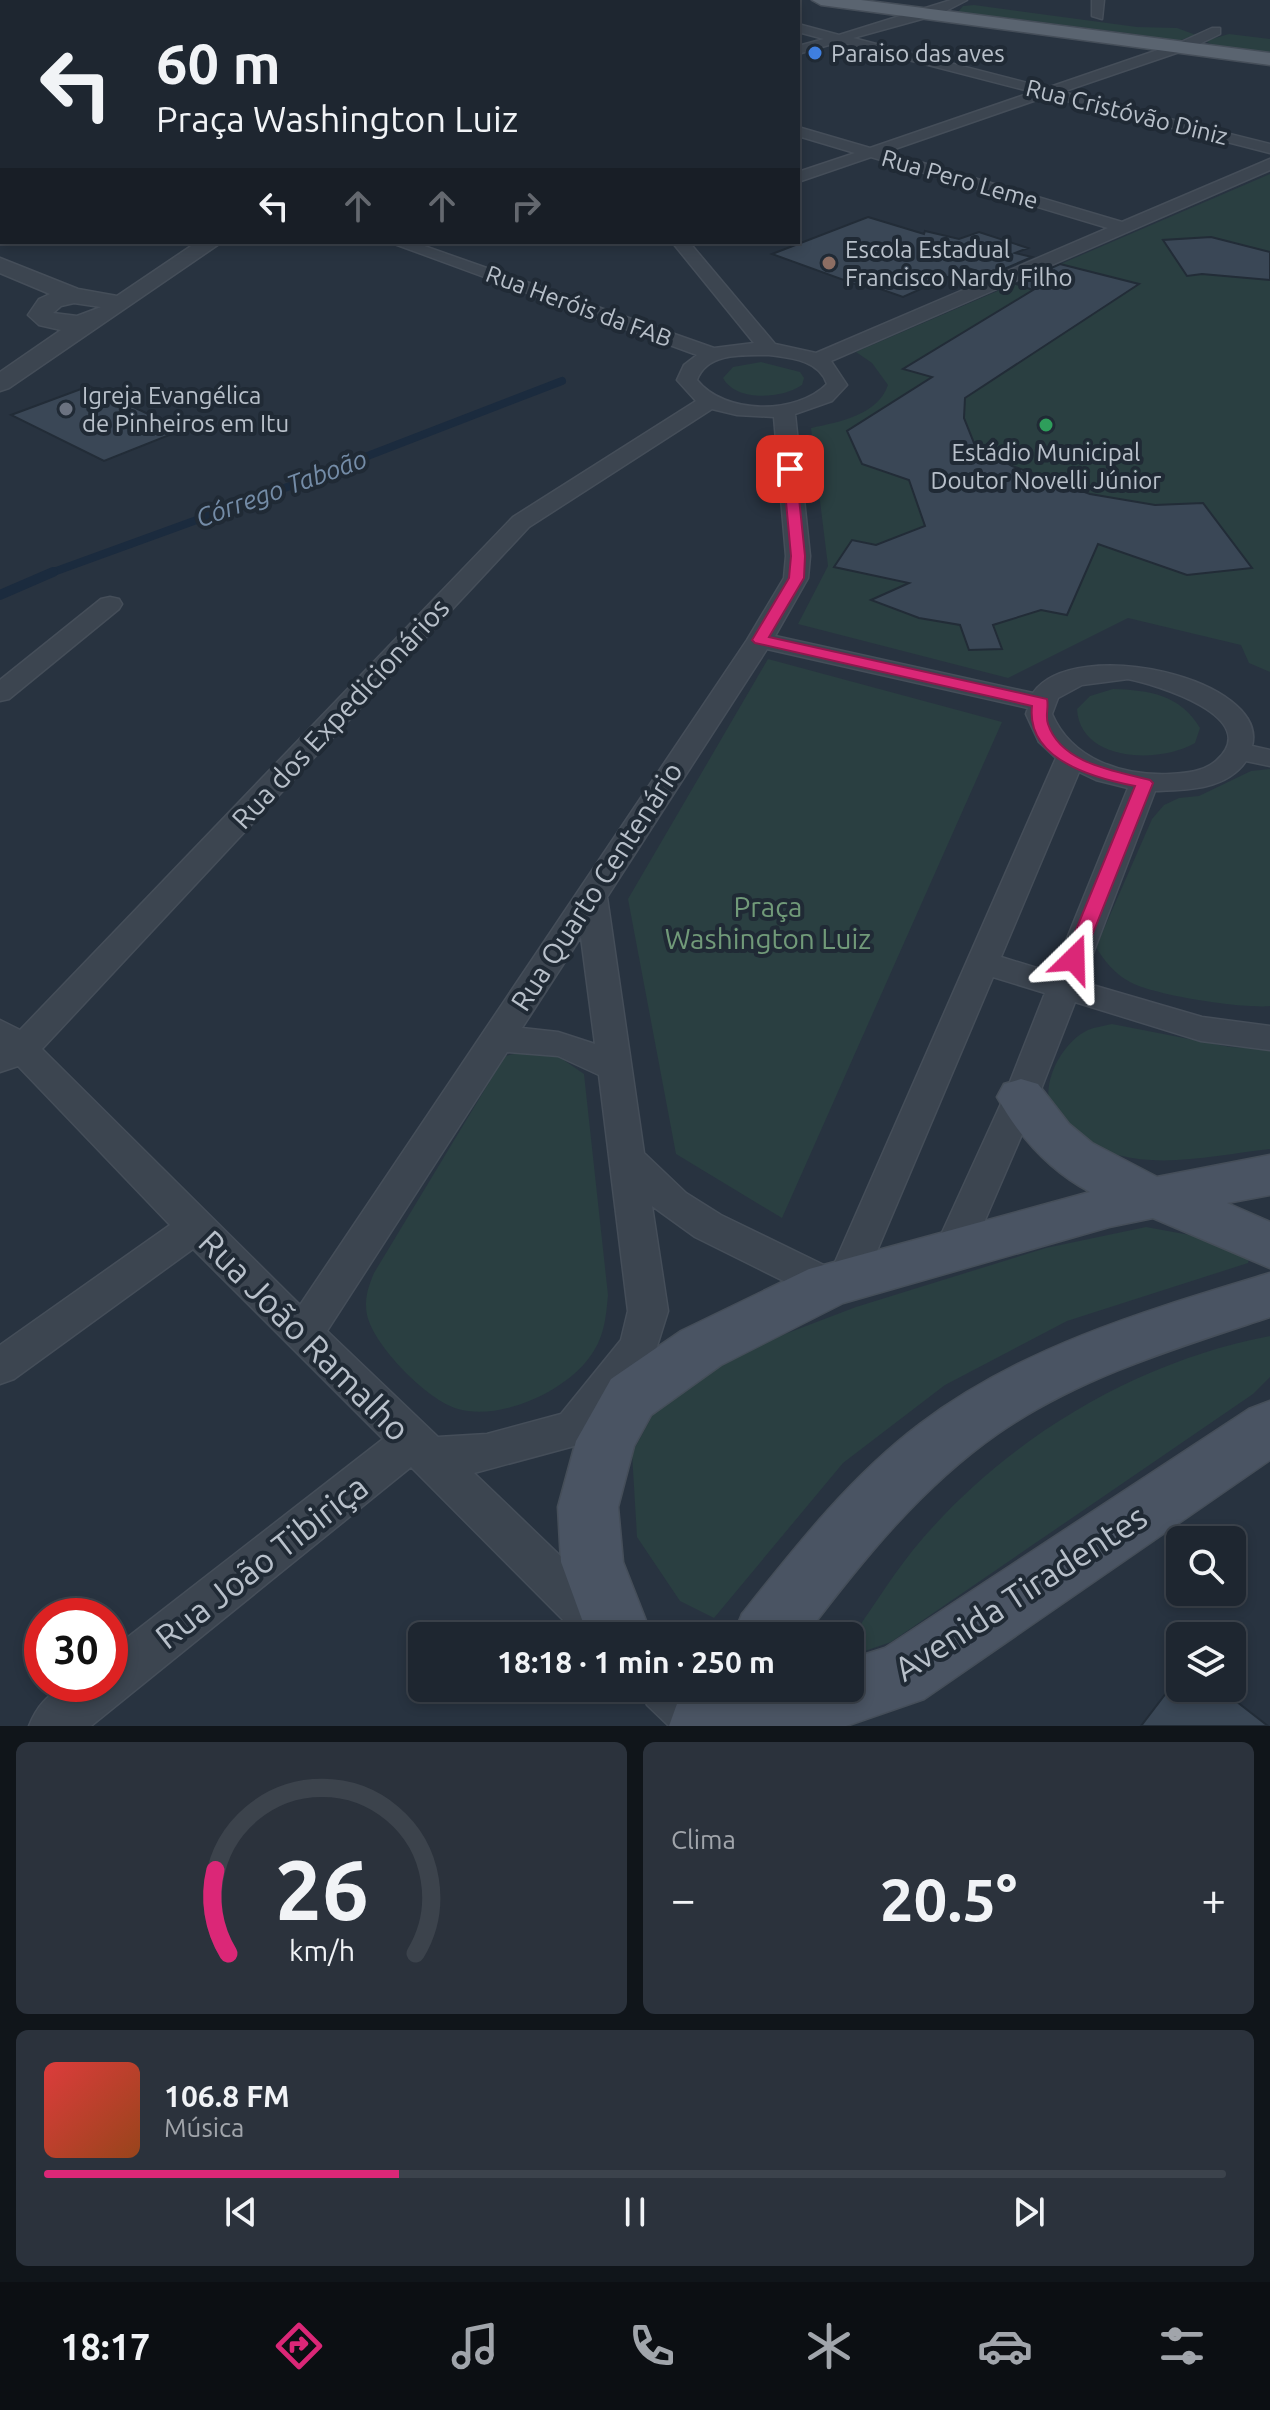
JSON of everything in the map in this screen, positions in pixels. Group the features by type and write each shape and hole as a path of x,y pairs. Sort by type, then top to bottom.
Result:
{"main road":[{"path":"821,0 928,13 1186,36 1270,59"},
{"path":"962,0 1023,7"},
{"path":"1186,36 1222,32"},
{"path":"1021,1097 1045,1131 1074,1158 1114,1180 1232,1226 1270,1247"},
{"path":"615,1622 592,1562 588,1507 606,1441 631,1397 701,1348 837,1283 954,1248 1159,1197 1270,1175"},
{"path":"776,1622 843,1536 891,1486 941,1442 979,1416 1072,1364 1141,1335 1270,1295"},
{"name":"Avenida Tiradentes","path":"702,1726 823,1700 901,1676 1270,1427"},
{"path":"702,1726 719,1702"}],"street":[{"path":"800,49 928,13 962,0"},
{"name":"Rua Cristóvão Diniz","path":"800,29 1270,149"},
{"path":"800,176 1046,92 1186,36"},
{"name":"Rua Pero Leme","path":"800,132 1122,227"},
{"path":"816,360 1270,164"},
{"path":"0,383 91,306 151,284 208,244"},
{"name":"Rua Heróis da FAB","path":"403,244 715,355"},
{"path":"682,244 769,349"},
{"path":"0,265 91,306"},
{"path":"0,355 52,301 91,306"},
{"path":"769,349 816,360 836,376 837,385 831,393 812,404 784,410 745,410 710,401 691,388 687,380 694,366 715,355 769,349"},
{"name":"Rua dos Expedicionários","path":"7,1047 521,522 710,401"},
{"name":"Rua Quarto Centenário","path":"303,1334 760,640 796,578 798,556 784,410"},
{"path":"0,693 110,604"},
{"path":"760,640 1041,703"},
{"path":"1128,671 1160,676 1214,699 1232,715 1241,733 1239,751 1228,766 1206,778 1177,783 1144,783 1104,775 1070,759 1049,741 1039,722 1041,703 1052,688 1072,678 1128,671"},
{"path":"1239,751 1270,758"},
{"path":"628,1159 673,1203 708,1226 837,1283 984,963 1070,759"},
{"path":"954,1248 1021,1097 1144,783"},
{"path":"420,1449 487,1453 574,1429 639,1347 648,1311 591,893"},
{"path":"984,963 1201,1029 1270,1038"},
{"path":"495,1040 541,1041 580,1048 615,1069"},
{"name":"Rua João Ramalho","path":"7,1047 597,1622"},
{"path":"0,1367 195,1227"},
{"name":"Rua João Tibiriça","path":"128,1667 420,1449"},
{"name":"Rua João Tibiriça","path":"53,1726 83,1702"},
{"path":"678,1702 702,1726"}],"green space":[{"path":"963,6 1137,27 1177,28 1196,35 1178,41 1140,38 1149,36 1003,17 989,20 958,12"},
{"path":"1229,34 1270,39 1270,56 1219,48 1205,41"},
{"name":"Estádio Municipal Doutor Novelli Júnior","path":"1270,174 1270,672 1249,663 1241,645 1128,618 1008,678 798,624 828,566 811,428 845,420 867,410 876,404 888,385 872,363 856,352"},
{"path":"761,362 800,372 804,378 802,385 783,393 760,396 738,391 723,378 733,367"},
{"name":"Praça Washington Luiz","path":"768,659 1002,722 782,1218 676,1154 628,899"},
{"path":"1113,689 1151,693 1174,701 1200,728 1195,743 1180,750 1143,755 1106,749 1092,740 1081,727 1077,709 1090,696"},
{"path":"1270,769 1270,1006 1198,1000 1142,987 1125,979 1110,967 1096,947 1152,819 1164,805 1179,798 1199,796 1251,771"},
{"path":"1112,1024 1230,1047 1270,1049 1270,1149 1194,1159 1136,1159 1101,1149 1069,1131 1050,1107 1048,1095 1054,1068 1078,1036"},
{"path":"523,1052 558,1056 584,1074 608,1295 606,1312 594,1351 564,1382 530,1401 493,1411 475,1412 445,1404 404,1370 372,1328 366,1299 374,1273 505,1056"},
{"path":"1146,1227 1239,1244 1250,1255 1248,1263 1067,1321 945,1385 843,1463 714,1618 680,1601 637,1537 632,1453 659,1403 717,1360 856,1307 1046,1248"},
{"path":"1270,1336 1270,1377 1253,1394 891,1642 864,1651 862,1622 888,1583 948,1511 987,1475 1073,1412 1169,1365 1219,1348"}],"building":[{"path":"868,217 924,234 925,231 959,239 979,232 1028,248 1015,253 1032,257 990,275 968,268 903,297 869,285 863,287 772,254"},
{"path":"1211,237 1270,252 1270,280 1202,274 1187,276 1163,240"},
{"path":"1060,264 1139,284 965,398 964,418 974,443 1012,466 1090,494 1155,505 1203,503 1252,568 1187,575 1098,544 1067,615 1041,610 993,625 1002,649 969,650 960,625 919,618 871,600 909,583 834,567 852,540 876,545 925,526 909,480 862,464 847,431 932,377 903,369 1033,290 1016,284"},
{"path":"89,386 182,430 104,461 11,415"},
{"path":"1166,1693 1166,1702 1237,1702 1268,1726 1141,1726"}],"waterway":[{"name":"Córrego Taboão","path":"50,573 282,489 562,381"},
{"name":"Córrego Taboão","path":"0,595 50,573"}],"place":[{"name":"Paraiso das aves","path":"815,53"},
{"name":"Escola Estadual Francisco Nardy Filho","path":"829,263"},
{"name":"Igreja Evangélica de Pinheiros em Itu","path":"66,409"},
{"name":"Estádio Municipal Doutor Novelli Júnior","path":"1046,425"}],"route":[{"path":"790,469 798,556 796,578 760,640 1041,703 1039,722 1049,741 1070,759 1104,775 1144,783 1074,959"}]}
